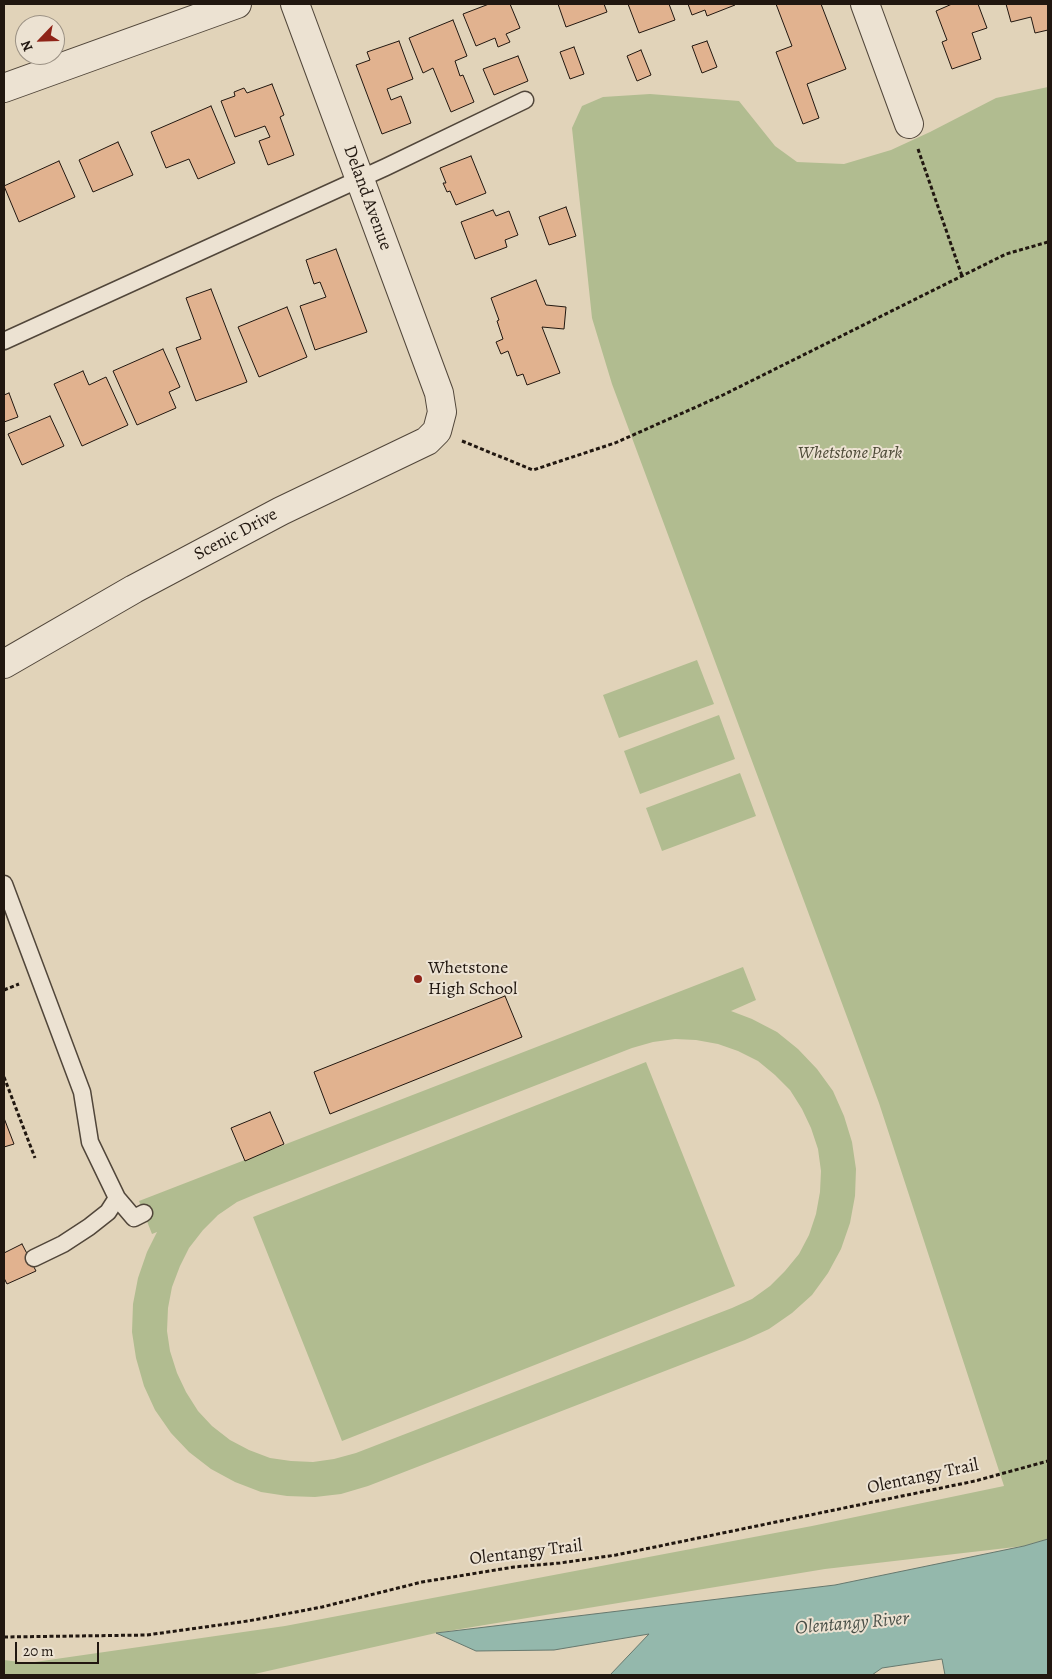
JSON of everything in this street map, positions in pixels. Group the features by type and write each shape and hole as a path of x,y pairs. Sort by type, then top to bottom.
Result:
{"street":[{"path":"4,88 237,4"},
{"name":"Deland Avenue","path":"295,4 439,393 442,412 437,431"},
{"path":"865,4 909,124"},
{"name":"Scenic Drive","path":"4,664 134,589 272,516 427,441 437,431"}],"lane":[{"path":"4,341 360,179 525,100"},
{"path":"4,884 82,1092 90,1142 117,1198 134,1218 144,1213"},
{"path":"34,1258 63,1244 89,1228 108,1212 117,1198"}],"path":[{"path":"909,124 962,276"},
{"path":"437,431 533,470 615,443 723,395 1006,254 1048,242"},
{"path":"4,1077 35,1158"},
{"name":"Olentangy Trail","path":"4,1637 147,1635 248,1621 322,1607 432,1580 514,1567 560,1564 616,1555 975,1480 1048,1462"}],"green space":[{"name":"Whetstone Park","path":"1048,87 1048,1539 1024,1546 825,1569 436,1633 250,1675 4,1675 4,1660 28,1663 285,1626 812,1526 1004,1486 879,1103 612,384 592,318 572,128 582,106 603,97 650,94 739,101 775,146 797,162 844,164 891,150 996,98"},
{"path":"697,660 714,704 619,738 603,695"},
{"path":"719,715 735,759 640,794 624,751"},
{"path":"740,773 756,816 662,851 646,808"},
{"path":"743,967 756,1000 731,1011 777,1032 798,1049 817,1069 833,1091 844,1116 852,1142 856,1169 855,1196 850,1223 841,1249 828,1273 812,1295 792,1313 769,1329 368,1486 341,1494 315,1497 287,1496 261,1492 235,1482 211,1469 189,1452 171,1433 155,1410 144,1386 136,1358 132,1332 133,1304 138,1278 147,1252 157,1232 152,1234 139,1201","holes":["675,1039 718,1044 738,1051 758,1061 775,1075 790,1090 802,1109 818,1149 821,1171 820,1192 816,1214 809,1235 799,1254 770,1286 752,1299 732,1308 356,1453 334,1459 313,1462 270,1458 230,1440 212,1426 198,1411 177,1373 170,1351 167,1331 168,1308 172,1287 189,1248 218,1215 237,1202 256,1194 632,1048 653,1042"]},
{"path":"646,1062 735,1286 342,1441 253,1217"}],"water":[{"name":"Olentangy River","path":"1048,1539 1048,1675 945,1675 942,1659 882,1668 872,1675 610,1675 649,1634 554,1650 476,1651 436,1633 835,1585 1024,1546"}],"building":[{"path":"489,4 510,4 520,28 506,34 510,42 498,47 495,38 476,46 463,14"},
{"path":"558,4 604,4 607,12 566,27"},
{"path":"628,4 669,4 675,20 639,33"},
{"path":"688,4 735,5 707,16 705,10 692,15"},
{"path":"776,4 821,4 846,69 807,84 819,118 803,124 776,52 792,46"},
{"path":"952,4 978,4 987,28 972,33 981,59 952,69 942,42 947,40 936,11"},
{"path":"1006,4 1048,4 1048,30 1035,33 1031,17 1011,22"},
{"path":"453,20 467,56 455,61 460,76 463,75 474,102 451,112 433,68 423,73 409,38"},
{"path":"399,41 413,79 387,89 391,100 401,96 411,123 382,134 356,65 370,60 367,52"},
{"path":"707,41 717,67 702,73 692,46"},
{"path":"574,47 584,74 570,79 560,52"},
{"path":"641,50 651,75 637,81 627,56"},
{"path":"518,56 528,81 494,95 483,69"},
{"path":"272,84 284,115 280,117 294,155 268,165 259,141 270,137 265,126 235,137 221,101 235,96 234,92 244,88 247,93"},
{"path":"211,106 235,163 198,179 189,159 166,168 151,132"},
{"path":"118,142 133,175 93,192 79,160"},
{"path":"471,156 486,193 456,205 450,191 447,192 443,183 446,183 440,168"},
{"path":"59,161 75,197 19,222 4,186"},
{"path":"566,207 576,236 549,245 539,217"},
{"path":"493,210 496,216 509,211 518,235 505,240 507,247 475,259 461,222"},
{"path":"336,249 367,332 315,350 300,306 326,297 320,282 314,284 306,260"},
{"path":"536,280 546,305 566,307 564,329 542,327 560,373 527,385 523,374 517,376 508,351 501,354 496,342 503,339 491,298"},
{"path":"211,289 247,382 196,401 176,348 201,339 186,298"},
{"path":"287,307 307,357 259,377 238,327"},
{"path":"163,349 180,387 169,392 176,408 137,425 113,371"},
{"path":"83,371 89,385 106,377 128,425 82,446 54,384"},
{"path":"9,393 18,417 4,422 4,395"},
{"path":"50,416 64,446 22,465 8,434"},
{"path":"505,996 522,1037 330,1114 314,1072"},
{"path":"270,1112 284,1144 245,1161 231,1128"},
{"path":"4,1118 14,1144 4,1147"},
{"path":"22,1244 36,1271 7,1284 4,1278 4,1253"}],"place":[{"name":"Whetstone High School","path":"418,979"}]}
